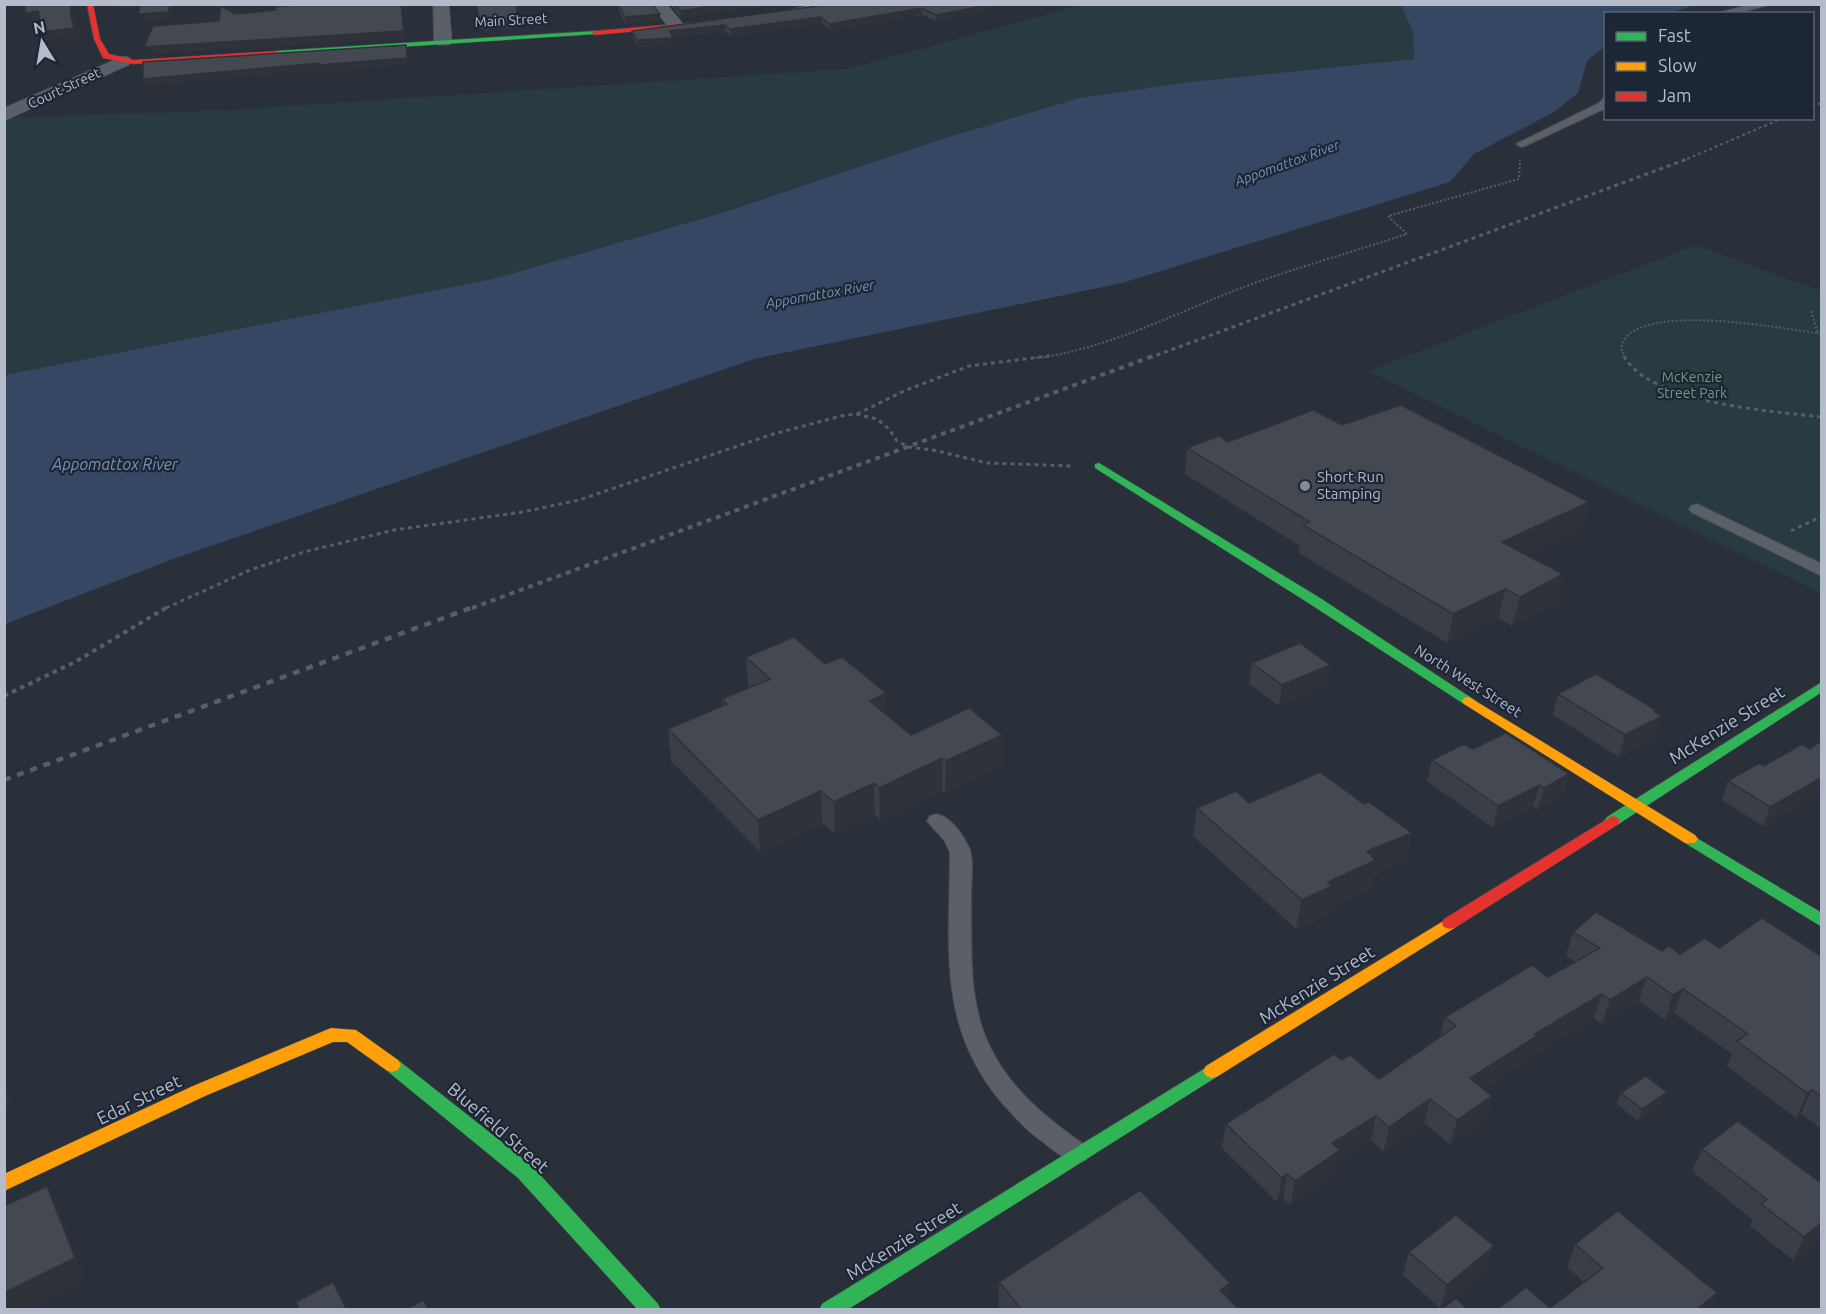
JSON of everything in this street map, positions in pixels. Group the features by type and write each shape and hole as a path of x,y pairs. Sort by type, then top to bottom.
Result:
{"street":[{"path":"441,4 443,41"},
{"path":"658,4 677,27"},
{"path":"764,14 832,4"},
{"path":"91,9 97,39 106,56 123,61"},
{"name":"Main Street","path":"123,61 677,27 707,22"},
{"name":"Court Street","path":"4,115 123,61"},
{"name":"North West Street","path":"1099,466 1315,601 1462,697 1821,921"},
{"name":"McKenzie Street","path":"829,1310 1077,1153 1299,1017 1821,686"},
{"name":"Bluefield Street","path":"290,1051 331,1035 350,1035 410,1077 525,1173 651,1310"},
{"name":"Edar Street","path":"4,1183 199,1091 290,1051"}],"lane":[{"path":"1728,12 1768,4"},
{"path":"1521,144 1603,105 1604,102"},
{"path":"1696,509 1821,572"},
{"path":"937,821 952,836 960,852 962,990 968,1020 979,1050 997,1080 1035,1123 1077,1153"}],"path":[{"path":"4,696 75,662 159,611 193,594 250,570 304,552 394,530 523,512 579,500 771,435 856,414 904,391 969,366 1060,355 1244,287 1407,234 1388,216 1520,179 1521,144"},
{"path":"1811,311 1820,333 1691,320 1664,321 1641,327 1627,336 1622,348 1627,362 1642,375 1666,388 1697,398 1731,405 1821,417"},
{"path":"856,414 877,419 889,429 897,441 909,447 933,450 959,458 987,463 1052,467 1099,466"}],"green space":[{"path":"1081,5 1403,5 1401,6 1413,33 1414,59 1189,82 1079,98 945,138 725,212 493,279 5,375 4,118 227,110 847,69"},
{"name":"McKenzie Street Park","path":"1696,245 1821,291 1821,593 1368,371"}],"water":[{"name":"Appomattox River","path":"1401,5 1694,5 1673,12 1604,12 1604,47 1587,61 1578,93 1554,112 1474,154 1450,182 1122,283 754,359 173,559 5,624 5,375 493,279 725,212 945,138 1079,98 1189,82 1414,59 1413,33"}],"building":[{"path":"24,4 70,4 74,28 42,32 38,11 26,13"},
{"path":"141,4 171,4 168,12 138,14"},
{"path":"302,4 401,4 404,31 144,47 153,26 219,21 221,6 235,14 276,10 275,7"},
{"path":"476,4 517,4 516,21 480,22"},
{"path":"618,4 652,4 660,14 625,17"},
{"path":"675,4 727,4 680,11"},
{"path":"832,4 988,5 936,15 922,8 829,24 821,17 730,29 725,25 670,31 673,38 637,40 632,31"},
{"path":"406,45 407,58 318,65 319,63 143,79 143,62"},
{"path":"1401,405 1589,502 1502,542 1563,574 1520,597 1505,589 1453,614 1303,525 1310,522 1187,448 1219,436 1228,442 1313,410 1342,425"},
{"path":"794,637 825,664 842,657 886,693 870,701 911,735 969,708 1002,735 946,761 942,758 879,788 874,783 834,802 821,791 758,820 668,729 727,704 722,699 770,679 746,657"},
{"path":"1300,643 1330,665 1282,685 1252,663"},
{"path":"1596,674 1656,710 1654,711 1662,716 1625,735 1558,694"},
{"path":"1506,733 1569,774 1544,788 1539,785 1498,806 1432,760 1464,744 1473,749"},
{"path":"1821,741 1821,778 1770,807 1728,781 1759,763 1764,766 1802,744 1810,749"},
{"path":"1320,772 1364,804 1369,802 1412,833 1367,851 1376,860 1328,882 1332,886 1302,900 1197,808 1236,791 1249,803"},
{"path":"1596,912 1662,951 1669,946 1680,954 1705,938 1719,948 1762,918 1821,956 1821,1096 1812,1090 1807,1093 1737,1041 1748,1034 1683,989 1673,995 1647,977 1610,1000 1602,994 1535,1034 1537,1036 1470,1078 1492,1096 1457,1120 1430,1099 1389,1127 1376,1116 1332,1143 1340,1150 1295,1181 1287,1174 1282,1178 1226,1124 1334,1054 1341,1060 1350,1055 1379,1079 1456,1026 1445,1017 1532,965 1548,977 1600,948 1573,932"},
{"path":"1646,1076 1667,1092 1642,1109 1621,1093"},
{"path":"1738,1121 1821,1183 1821,1223 1804,1237 1761,1204 1767,1199 1702,1149"},
{"path":"47,1186 75,1258 4,1293 4,1206"},
{"path":"1140,1190 1230,1283 1220,1290 1240,1310 1022,1310 999,1282"},
{"path":"1618,1211 1717,1293 1696,1310 1497,1310 1526,1287 1550,1308 1603,1268 1575,1244"},
{"path":"1456,1215 1494,1246 1447,1285 1409,1252"},
{"path":"333,1282 347,1310 299,1310 296,1302"},
{"path":"1456,1298 1468,1310 1441,1310"},
{"path":"424,1300 428,1310 405,1310"}],"railway":[{"path":"1814,105 1822,103"},
{"path":"1687,159 1778,120"},
{"path":"1149,358 1690,158"},
{"path":"472,608 1153,356"},
{"path":"4,780 476,606"}],"traffic: fast":[{"path":"782,12 832,4"},
{"path":"276,53 595,33"},
{"path":"1099,466 1315,601 1469,701"},
{"path":"1612,821 1822,686"},
{"path":"1690,839 1822,921"},
{"path":"392,1065 525,1172 651,1310"},
{"path":"829,1310 1212,1071"}],"traffic: slow":[{"path":"1469,701 1690,839"},
{"path":"1212,1071 1450,923"},
{"path":"4,1183 199,1091 331,1035 350,1035 392,1065"}],"traffic: jam":[{"path":"90,4 97,39 106,56 134,62 276,53"},
{"path":"595,33 690,25"},
{"path":"1450,923 1612,821"}],"place":[{"name":"Short Run Stamping","path":"1305,486"}]}
